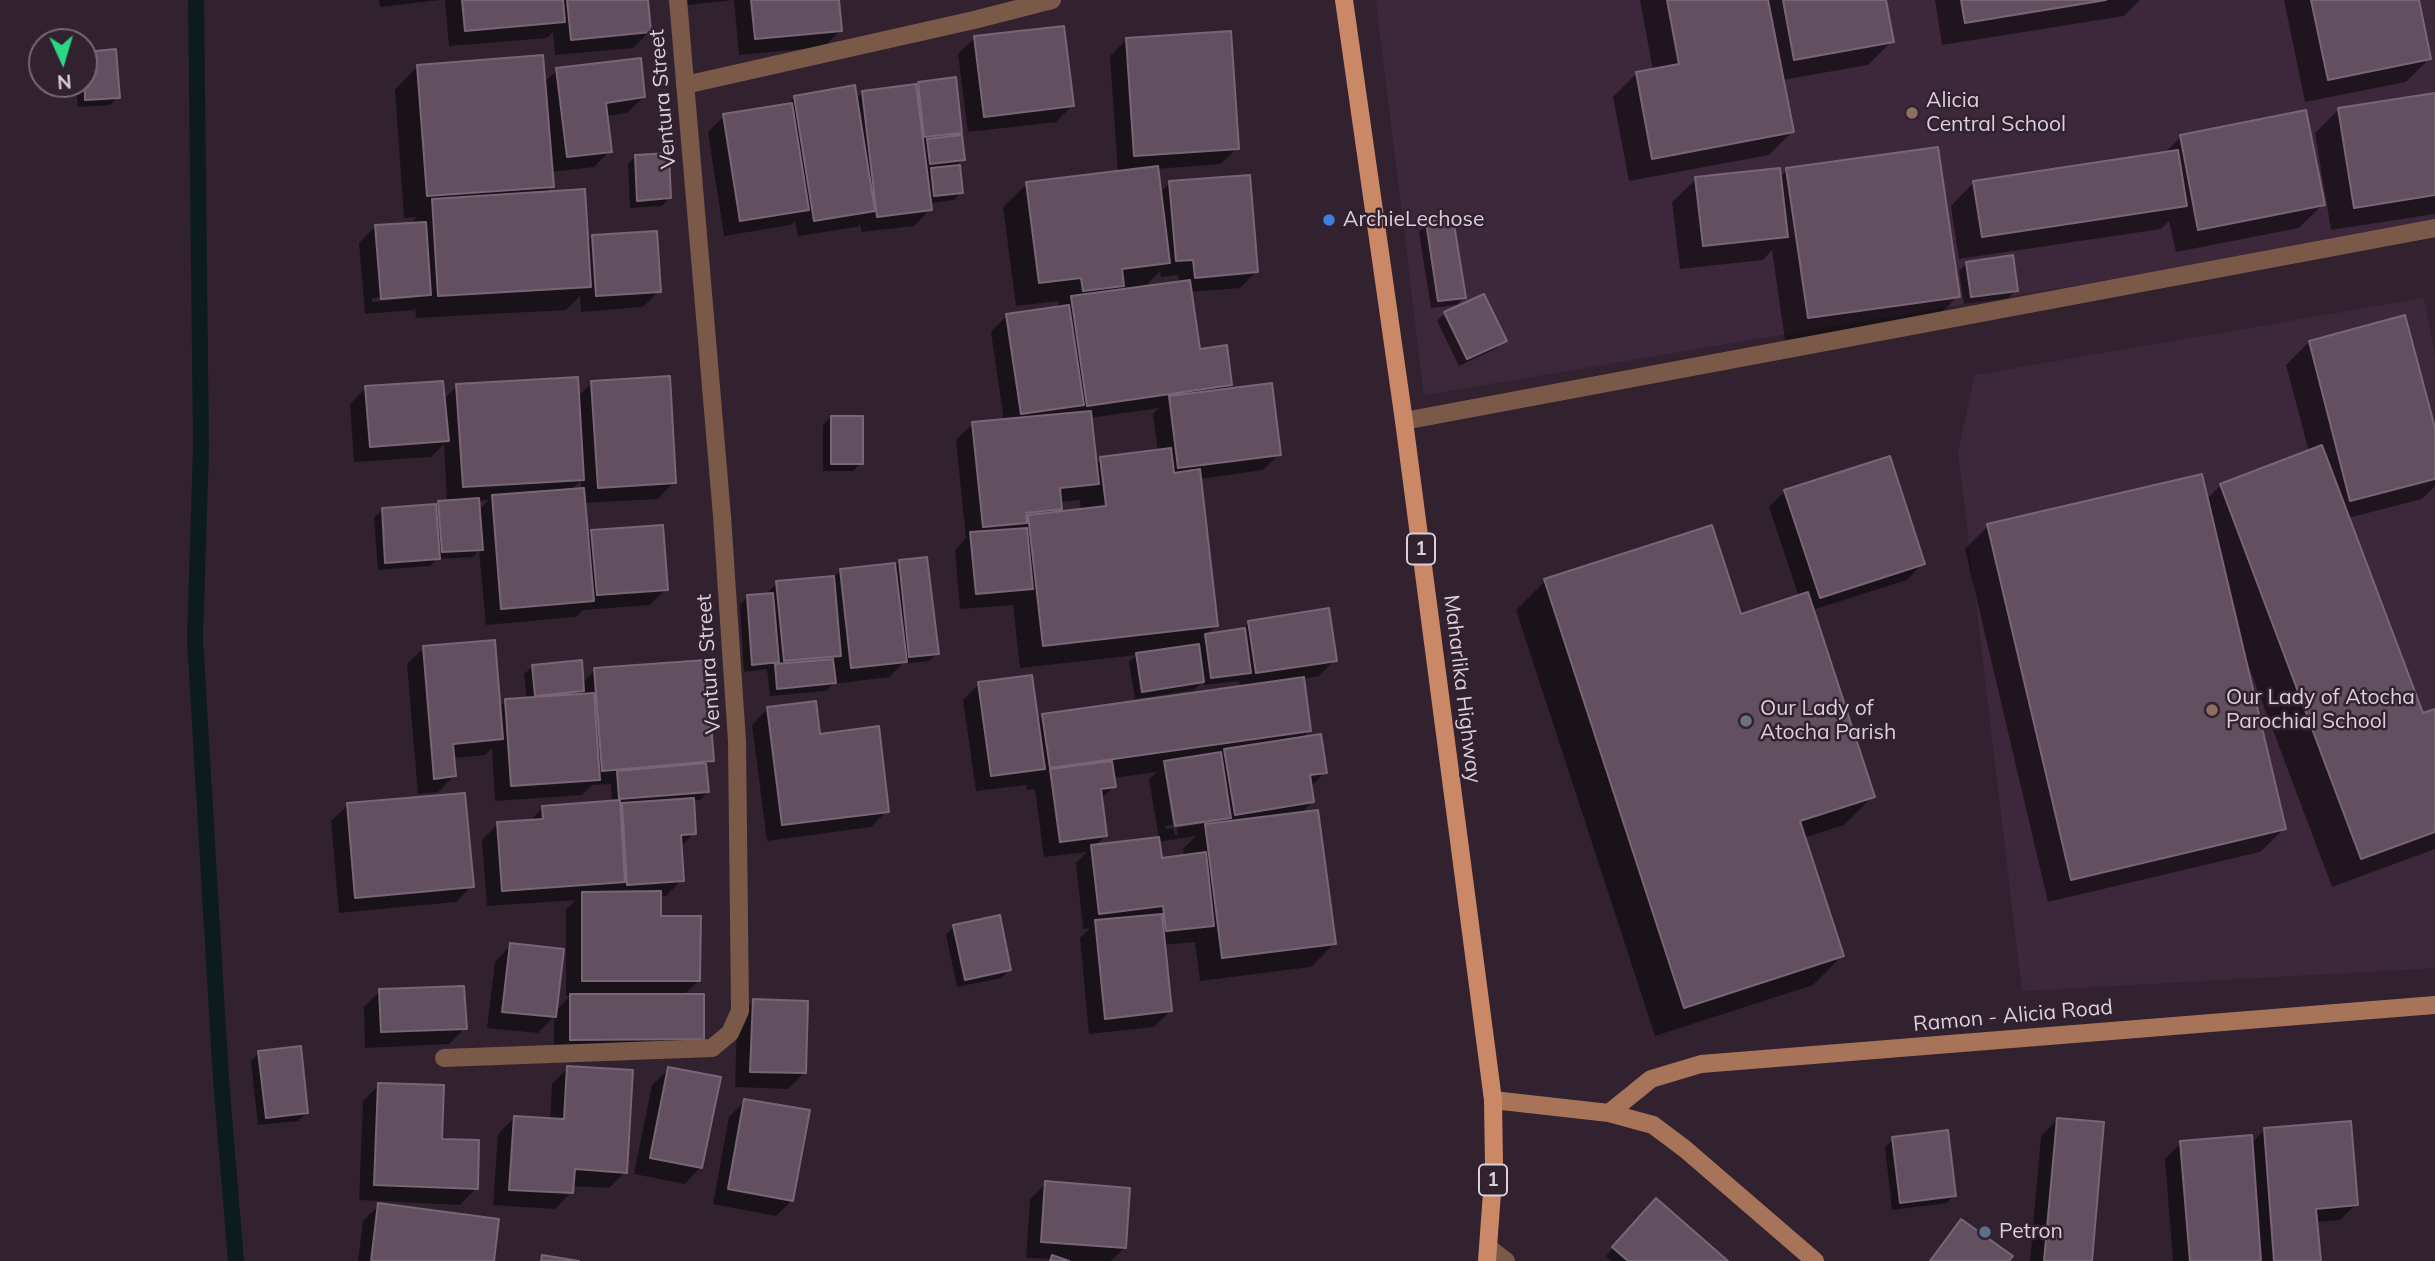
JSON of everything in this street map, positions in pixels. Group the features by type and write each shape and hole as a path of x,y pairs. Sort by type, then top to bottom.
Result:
{"main road":[{"name":"Maharlika Highway","path":"1344,0 1404,421 1493,1100 1494,1165 1488,1254"},
{"name":"Ramon - Alicia Road","path":"1609,1113 1651,1079 1701,1064 2435,1006"},
{"path":"1493,1100 1609,1113 1653,1125 1685,1149 1815,1261"}],"street":[{"name":"Ventura Street","path":"444,1058 712,1048 730,1032 740,1011 737,741 678,0"},
{"path":"685,85 1052,0"},
{"path":"1404,421 2435,228"},
{"path":"1488,1254 1506,1261"}],"shaded area":[{"name":"Alicia Central School","path":"1376,0 2435,0 2435,225 1424,395"},
{"name":"Our Lady of Atocha Parochial School","path":"2424,298 2435,355 2435,968 2022,991 1958,451 1975,375"}],"building":[{"path":"462,0 563,0 565,22 465,31"},
{"path":"567,0 648,0 651,32 571,40"},
{"path":"751,0 839,0 842,31 755,39"},
{"path":"1667,0 1768,0 1794,132 1652,159 1636,72 1679,64"},
{"path":"1783,0 1886,0 1894,42 1794,60"},
{"path":"1961,0 2106,0 1965,23"},
{"path":"2311,0 2419,0 2431,59 2328,80"},
{"path":"1064,26 1074,106 984,117 974,36"},
{"path":"1231,31 1239,149 1134,156 1126,38"},
{"path":"116,49 120,98 85,100 98,98 98,51"},
{"path":"543,55 554,187 427,196 417,65"},
{"path":"641,58 645,97 606,103 612,152 567,157 556,68"},
{"path":"956,77 962,133 924,137 918,82"},
{"path":"916,84 932,210 877,217 862,91"},
{"path":"855,85 875,211 814,221 794,96"},
{"path":"2435,93 2435,195 2354,208 2338,108"},
{"path":"792,103 809,210 740,221 723,114"},
{"path":"2306,110 2325,205 2198,230 2180,135"},
{"path":"962,135 965,160 930,164 927,139"},
{"path":"1938,147 1960,297 1808,318 1786,168"},
{"path":"2178,150 2187,206 1982,237 1973,181"},
{"path":"669,153 671,198 637,201 635,155"},
{"path":"960,165 963,193 934,196 931,168"},
{"path":"1158,166 1170,263 1122,269 1124,286 1083,291 1081,278 1039,283 1026,182"},
{"path":"1780,168 1788,237 1703,246 1695,177"},
{"path":"1250,175 1258,272 1195,278 1193,260 1176,261 1169,181"},
{"path":"585,189 591,287 438,296 432,199"},
{"path":"1453,218 1466,298 1438,301 1426,222"},
{"path":"426,222 431,295 381,299 375,225"},
{"path":"657,231 661,292 596,296 592,235"},
{"path":"2013,255 2018,291 1971,297 1966,262"},
{"path":"1190,280 1200,349 1227,345 1232,385 1087,406 1071,296"},
{"path":"1484,294 1507,341 1467,359 1444,312"},
{"path":"1069,305 1084,405 1021,414 1006,314"},
{"path":"2405,315 2435,428 2435,479 2350,501 2309,341"},
{"path":"670,376 676,483 598,488 591,381"},
{"path":"578,377 584,480 463,487 456,384"},
{"path":"443,381 449,441 370,447 365,386"},
{"path":"1272,383 1281,455 1178,468 1169,396"},
{"path":"1091,411 1099,484 1060,488 1062,509 1026,513 1027,523 983,527 972,422"},
{"path":"831,416 863,416 863,464 831,464"},
{"path":"2322,445 2423,713 2435,709 2435,832 2361,859 2220,484"},
{"path":"1171,448 1174,473 1200,469 1218,626 1043,646 1028,515 1106,506 1100,457"},
{"path":"1890,456 1925,564 1820,598 1784,490"},
{"path":"2202,474 2286,829 2071,880 1987,524"},
{"path":"584,488 594,601 501,609 492,495"},
{"path":"479,498 483,550 442,552 438,501"},
{"path":"436,504 440,559 385,563 382,508"},
{"path":"663,525 668,590 597,595 591,530"},
{"path":"1712,525 1741,614 1808,592 1875,797 1800,821 1844,956 1684,1008 1544,579"},
{"path":"1027,528 1033,589 976,594 970,532"},
{"path":"927,557 939,654 909,657 899,560"},
{"path":"895,563 907,662 851,668 840,569"},
{"path":"834,576 841,656 784,661 776,581"},
{"path":"773,593 779,662 752,665 747,595"},
{"path":"1329,608 1337,661 1256,673 1248,621"},
{"path":"1245,628 1251,673 1211,678 1205,634"},
{"path":"495,640 503,739 453,744 456,776 434,779 423,646"},
{"path":"1199,644 1204,682 1142,692 1136,653"},
{"path":"833,659 836,683 777,689 775,664"},
{"path":"582,660 584,691 535,696 532,665"},
{"path":"706,660 714,761 602,771 594,668"},
{"path":"1032,675 1045,769 991,776 978,682"},
{"path":"1304,677 1311,731 1050,768 1042,714"},
{"path":"594,693 600,780 511,786 505,699"},
{"path":"816,701 820,734 879,726 889,812 782,825 767,707"},
{"path":"1321,734 1327,773 1310,775 1314,802 1235,815 1224,749"},
{"path":"1221,752 1231,818 1175,826 1164,761"},
{"path":"1112,761 1116,787 1101,789 1107,836 1060,842 1050,769"},
{"path":"706,763 709,792 619,799 617,771"},
{"path":"465,793 474,887 355,898 347,803"},
{"path":"694,798 696,834 681,835 684,881 627,885 622,803"},
{"path":"620,800 625,882 502,891 497,822 543,819 542,806"},
{"path":"1318,810 1336,944 1222,958 1205,824"},
{"path":"1159,837 1162,858 1206,852 1214,926 1166,931 1163,906 1099,914 1091,845"},
{"path":"661,891 661,916 701,916 700,981 582,981 582,892"},
{"path":"1162,914 1172,1011 1105,1019 1095,920"},
{"path":"1000,915 1011,970 965,980 953,925"},
{"path":"510,943 564,949 556,1017 502,1012"},
{"path":"464,986 467,1029 381,1032 379,989"},
{"path":"570,994 704,994 704,1039 570,1040"},
{"path":"753,999 808,1001 806,1073 750,1072"},
{"path":"301,1046 308,1113 266,1118 258,1051"},
{"path":"567,1066 633,1070 627,1173 575,1169 573,1193 509,1190 514,1116 564,1119"},
{"path":"668,1067 721,1077 702,1168 650,1158"},
{"path":"378,1083 444,1085 442,1139 479,1140 478,1189 374,1185"},
{"path":"744,1099 810,1110 793,1201 728,1189"},
{"path":"2057,1118 2104,1122 2092,1261 2044,1261"},
{"path":"2351,1121 2358,1205 2316,1209 2321,1261 2274,1261 2264,1128"},
{"path":"1948,1130 1956,1196 1900,1203 1892,1137"},
{"path":"2252,1135 2261,1261 2190,1261 2180,1141"},
{"path":"1045,1181 1130,1188 1126,1248 1041,1242"},
{"path":"1656,1198 1728,1261 1628,1261 1612,1247"},
{"path":"378,1203 499,1219 494,1261 371,1261"},
{"path":"1961,1219 2013,1256 2009,1261 1930,1261"},
{"path":"542,1255 579,1261 541,1261"},
{"path":"1052,1255 1069,1261 1050,1261"}],"waterway":[{"path":"196,0 201,448 195,639 221,1080 236,1261"}],"place":[{"name":"Alicia Central School","path":"1912,113"},
{"name":"ArchieLechose","path":"1329,220"},
{"name":"Our Lady of Atocha Parochial School","path":"2212,710"},
{"name":"Our Lady of Atocha Parish","path":"1746,721"},
{"name":"Petron","path":"1985,1232"}]}
